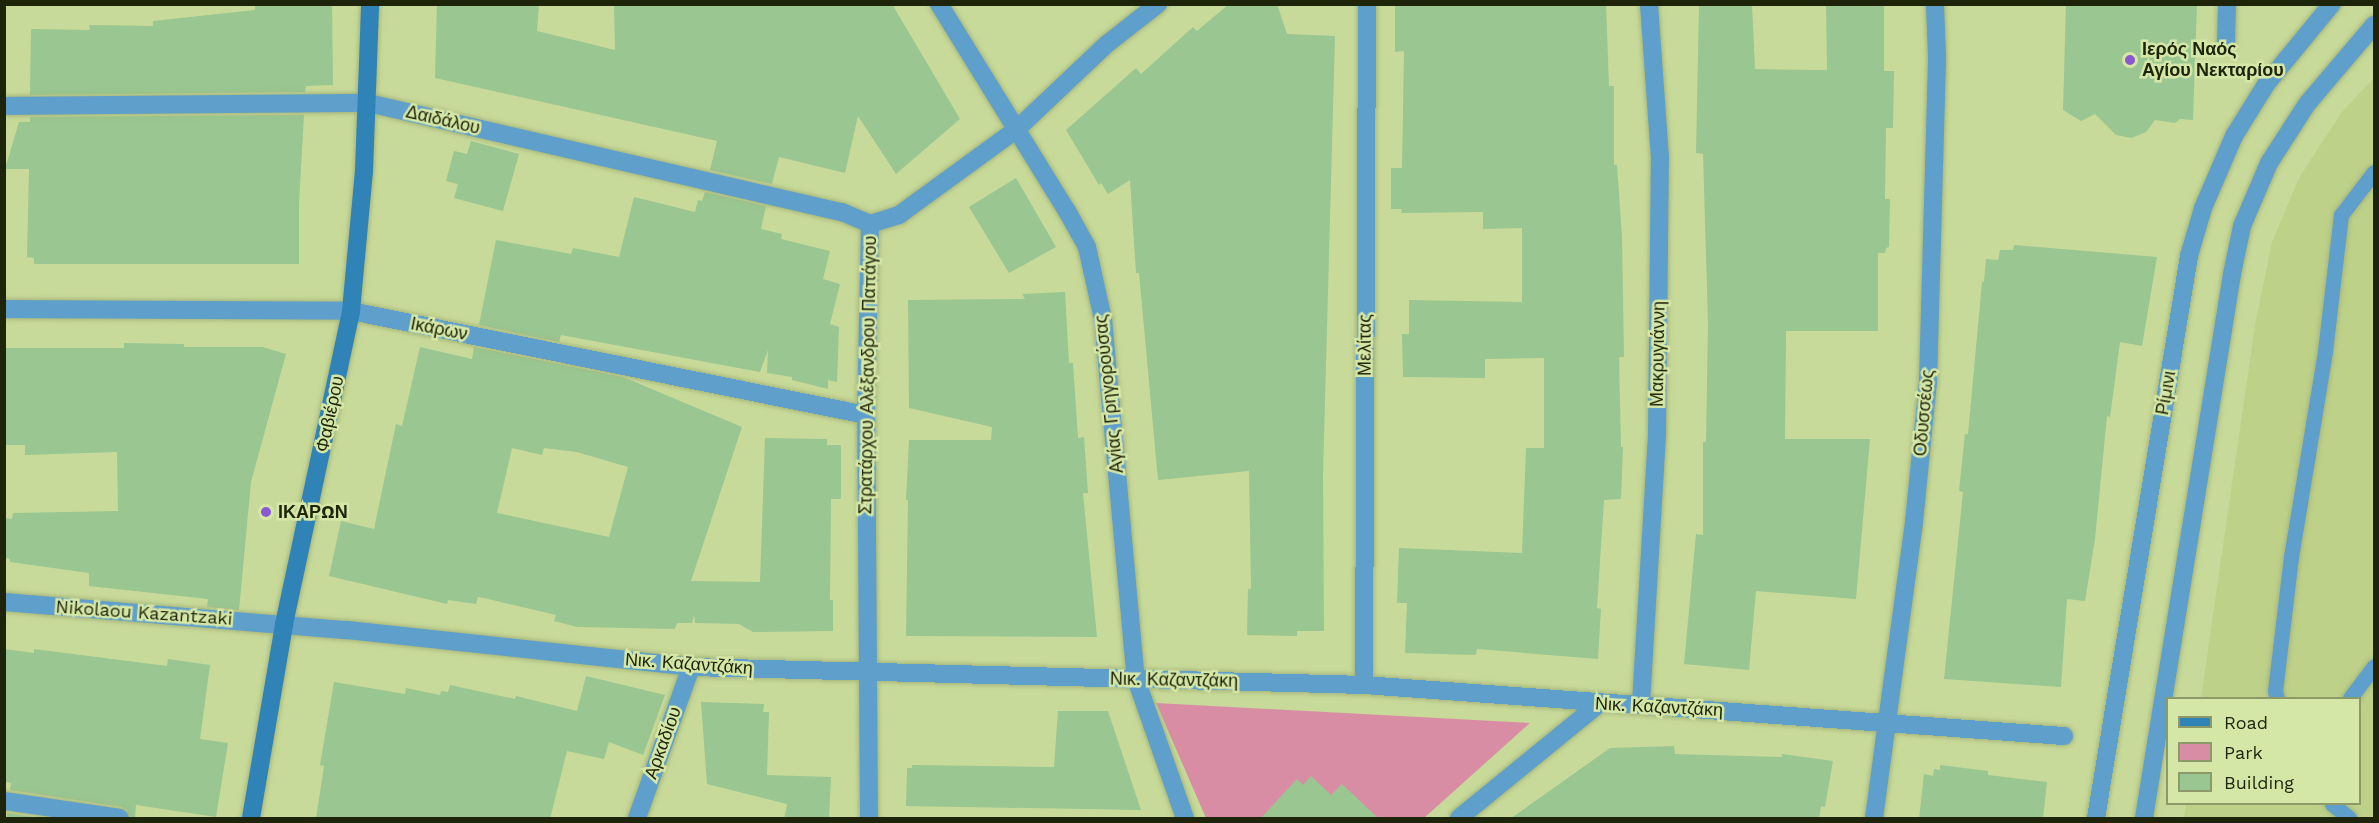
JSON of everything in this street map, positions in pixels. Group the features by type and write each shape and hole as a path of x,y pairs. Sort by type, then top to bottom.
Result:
{"main road":[{"name":"Φαβιέρου","path":"251,819 284,624 351,311 368,103 370,4"}],"street":[{"name":"Αγίας Γρηγορούσας","path":"939,4 1087,247 1103,319 1136,679 1185,819"},
{"name":"Στρατάρχου Αλέξανδρου Παπάγου","path":"869,819 866,415 870,224 899,215 1017,129 1107,44 1158,4"},
{"name":"Μελίτας","path":"1364,685 1367,4"},
{"name":"Μακρυγιάννη","path":"1641,704 1657,434 1660,158 1649,4"},
{"name":"Οδυσσέως","path":"1874,819 1914,522 1928,382 1937,93 1935,4"},
{"path":"2226,44 2227,4"},
{"name":"Ρίμινι","path":"2096,819 2189,256 2203,207 2234,136 2267,83 2332,4"},
{"path":"2144,819 2232,274 2242,226 2269,163 2307,104 2374,25"},
{"name":"Δαιδάλου","path":"4,106 368,103 842,212 870,224"},
{"name":"Ικάρων","path":"4,309 351,311 866,415"},
{"name":"Nikolaou Kazantzaki","path":"4,602 284,624"},
{"name":"Νικ. Καζαντζάκη","path":"284,624 691,667 1364,685 1599,704 1641,704 2064,736"},
{"name":"Αρκαδίου","path":"636,819 691,667"},
{"path":"1459,819 1599,704"},
{"path":"4,801 120,819"}],"lane":[{"path":"2276,697 2275,691 2291,557 2325,351 2341,215 2374,172"},
{"path":"2351,697 2374,666"},
{"path":"2333,805 2349,819"}],"shaded area":[{"path":"2374,78 2374,818 2184,818 2186,805 2361,805 2361,697 2201,697 2255,325 2272,242 2300,176 2342,112"}],"green space":[{"path":"1156,703 1530,723 1424,818 1206,818"}],"building":[{"path":"255,4 332,4 333,85 306,86 305,92 30,95 31,29 90,30 89,25 153,26 153,21 255,10"},
{"path":"437,4 539,4 537,31 615,50 614,4 892,4 960,119 896,174 858,116 845,173 779,157 772,184 710,170 717,141 435,78"},
{"path":"1229,4 1277,4 1287,34 1335,36 1323,474 1324,631 1297,631 1297,636 1247,635 1248,589 1251,589 1249,471 1158,480 1139,273 1136,273 1130,180 1108,194 1101,183 1099,185 1066,130 1136,68 1141,74 1193,27 1197,31"},
{"path":"1395,4 1606,4 1609,86 1614,86 1614,165 1617,165 1622,237 1624,357 1619,357 1621,447 1623,447 1621,499 1604,500 1597,608 1601,609 1598,659 1477,649 1476,655 1405,653 1407,603 1397,603 1399,548 1522,553 1526,448 1544,448 1544,358 1485,359 1485,378 1403,377 1402,334 1409,334 1409,300 1522,302 1522,228 1483,229 1483,212 1401,213 1402,209 1391,209 1391,168 1402,168 1404,51 1395,52"},
{"path":"1699,4 1752,4 1755,69 1827,70 1826,4 1884,4 1884,71 1894,71 1893,128 1886,128 1885,199 1890,199 1889,247 1886,248 1885,253 1878,253 1878,331 1786,331 1785,439 1870,439 1856,599 1756,591 1749,670 1684,664 1696,534 1703,535 1703,442 1706,442 1708,322 1703,154 1696,153"},
{"name":"Ιερός Ναός Αγίου Νεκταρίου","path":"2066,4 2197,4 2193,120 2180,119 2175,123 2155,120 2146,132 2131,138 2116,135 2095,114 2081,121 2063,110"},
{"path":"304,115 299,204 299,264 34,264 34,258 27,257 29,169 5,169 19,122 30,122 30,117"},
{"path":"471,141 519,154 503,211 454,198 458,184 446,181 454,151 467,154"},
{"path":"1016,178 1056,247 1009,273 969,207"},
{"path":"705,192 766,206 761,229 782,234 781,239 830,251 823,279 840,284 830,324 839,327 837,382 828,380 828,389 792,380 792,377 767,373 768,350 760,372 561,335 559,342 479,325 496,240 571,254 573,248 619,257 634,197 695,212 698,200 702,201"},
{"path":"2014,245 2157,257 2142,346 2120,342 2110,417 2107,416 2095,539 2085,601 2067,599 2061,687 1944,679 1963,492 1959,491 1965,434 1968,434 1982,282 1984,282 1986,259 1998,260 2000,250 2013,250"},
{"path":"1065,292 1069,363 1073,363 1078,438 1084,437 1088,493 1083,493 1097,637 906,636 908,500 906,500 909,440 991,440 992,427 909,408 908,300 1025,299 1022,294"},
{"path":"124,343 184,344 184,347 263,347 286,354 251,482 239,610 207,607 208,599 89,586 89,573 10,562 10,559 4,558 4,518 12,519 13,513 118,511 117,452 25,455 25,445 4,445 4,348 124,348"},
{"path":"420,347 472,359 474,347 623,377 742,427 691,581 760,582 765,438 827,439 827,445 841,445 841,499 831,499 830,600 833,600 833,631 753,632 739,624 695,623 694,615 692,623 677,623 675,629 577,627 554,621 556,615 484,598 478,597 476,604 448,600 447,604 329,576 341,521 374,529 396,424 402,426","holes":["512,448 542,455 544,448 577,452 628,467 609,537 497,513"]},
{"path":"4,649 34,653 34,649 167,666 168,659 210,665 200,739 228,743 216,817 136,805 135,819 131,819 127,810 122,807 10,790 11,783 4,782"},
{"path":"586,676 665,695 643,755 609,742 604,759 567,751 550,819 316,819 324,766 320,765 334,682 405,694 406,688 440,695 441,691 448,692 450,685 515,699 516,696 577,711"},
{"path":"701,702 764,704 763,712 769,712 767,775 831,777 829,819 784,819 787,804 707,784"},
{"path":"1058,711 1108,711 1141,810 906,806 907,768 912,768 912,765 1054,767"},
{"path":"1674,746 1675,754 1782,757 1782,754 1833,761 1825,807 1821,806 1819,819 1510,819 1610,748"},
{"path":"1940,765 1988,771 1988,775 2047,782 2043,819 1919,819 1924,774 1933,776 1934,769 1940,770"},
{"path":"1311,776 1331,795 1342,784 1379,819 1260,819 1297,779 1303,785"},
{"path":"7,813 46,819 6,819"}],"place":[{"name":"Ιερός Ναός Αγίου Νεκταρίου","path":"2130,60"},
{"name":"ΙΚΑΡΩΝ","path":"266,512"}]}
